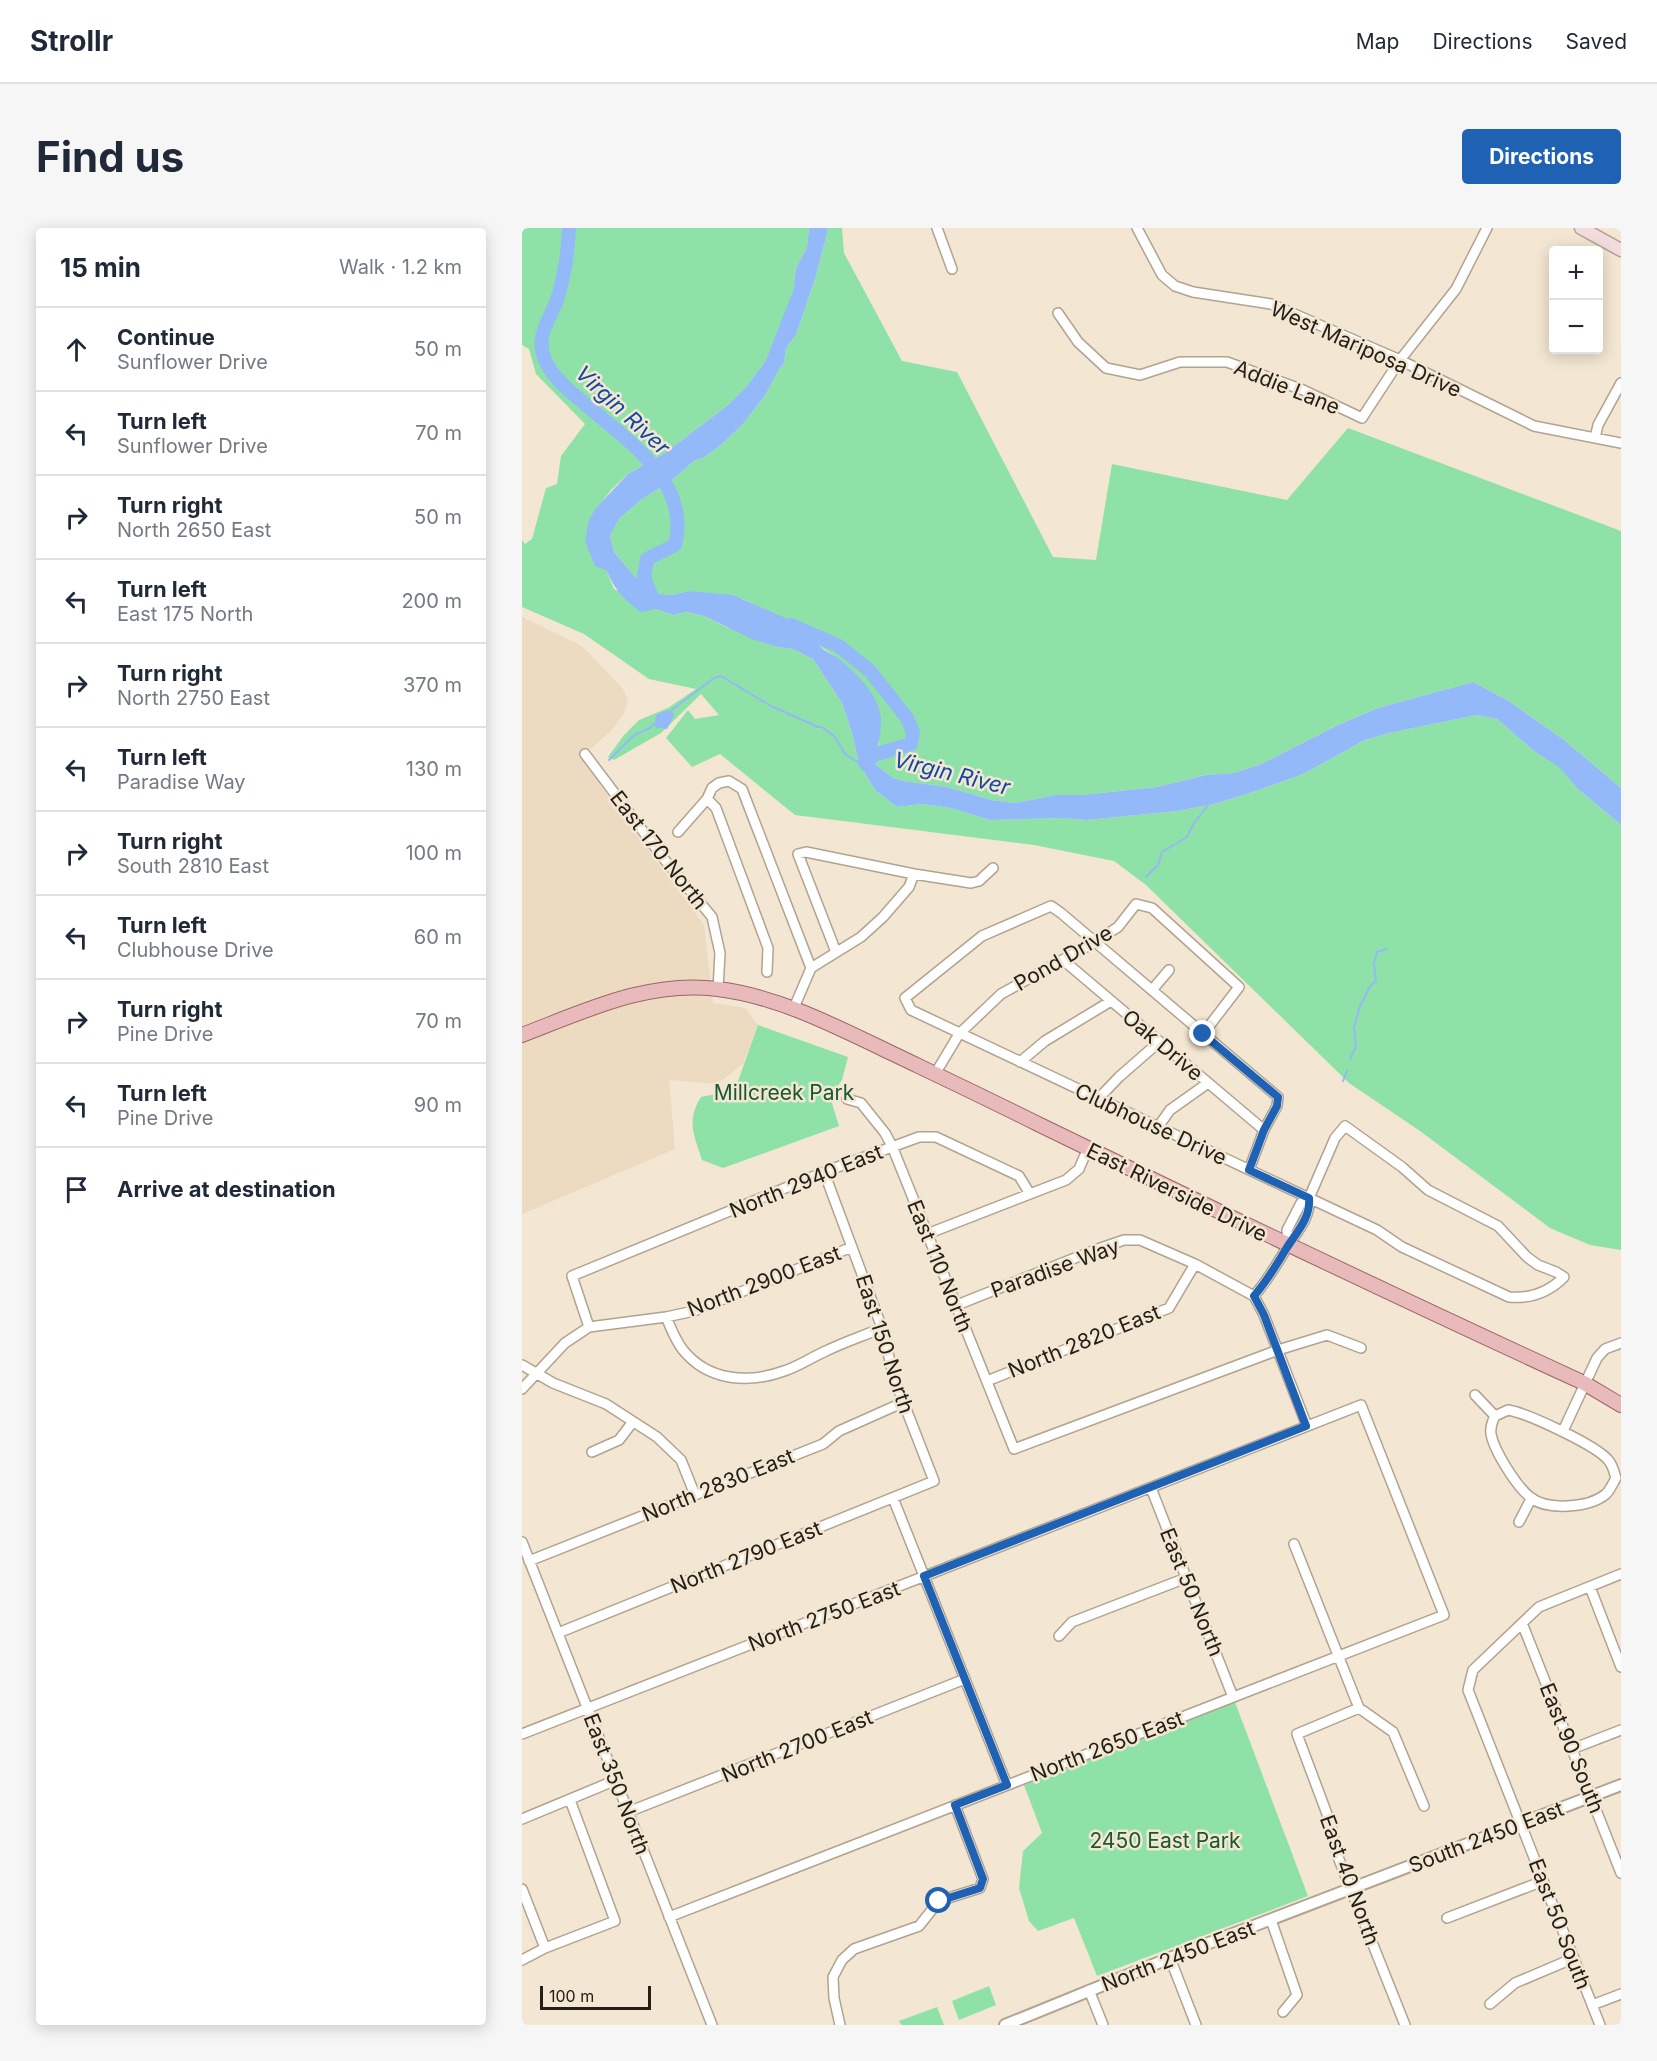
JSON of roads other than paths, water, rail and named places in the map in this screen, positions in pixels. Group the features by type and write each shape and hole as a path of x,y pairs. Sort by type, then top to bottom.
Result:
{"main road":[{"path":"1581,228 1621,250"},
{"name":"East Riverside Drive","path":"522,1035 617,999 650,990 686,987 723,990 762,997 835,1026 1288,1246 1584,1383 1621,1405"}],"street":[{"path":"936,228 952,269"},
{"name":"West Mariposa Drive","path":"1137,228 1162,275 1175,286 1193,292 1271,304 1400,360 1534,426 1621,443"},
{"path":"1400,360 1456,290 1487,228"},
{"name":"Addie Lane","path":"1058,313 1078,342 1106,368 1140,375 1180,362 1227,362 1304,390 1362,418 1400,360"},
{"path":"1596,438 1598,425 1621,383"},
{"name":"East 170 North","path":"585,754 645,835 712,917 720,953 723,990"},
{"path":"678,832 707,799 712,788 719,783 729,782 742,789 811,968"},
{"path":"707,799 716,808 768,948 767,972"},
{"path":"836,952 798,854 806,852 971,883 979,881 993,868"},
{"path":"794,1010 811,968 861,937 883,917 909,887 914,874"},
{"name":"Pond Drive","path":"936,1074 959,1034 1001,994 1118,927 1136,904 1152,908 1239,987 1203,1034"},
{"name":"Clubhouse Drive","path":"1095,942 1051,906 982,936 905,998 911,1010 959,1034 1377,1230 1402,1247 1509,1297 1525,1298 1554,1287 1564,1277 1538,1265 1527,1257 1498,1226 1428,1190 1402,1167 1345,1126 1335,1138 1309,1198"},
{"path":"1095,942 1278,1097 1277,1106 1264,1130 1249,1170"},
{"name":"Oak Drive","path":"1062,960 1264,1130"},
{"path":"1152,990 1169,970"},
{"path":"1020,1062 1045,1041 1111,1001"},
{"path":"1098,1099 1119,1077 1160,1042"},
{"path":"1158,1127 1170,1110 1208,1083"},
{"name":"East 110 North","path":"847,1099 861,1103 885,1133 892,1146 1014,1449 1278,1350"},
{"name":"North 2940 East","path":"589,1328 573,1276 824,1172 919,1137 936,1137 1019,1176 1030,1194"},
{"path":"927,1234 1066,1180 1079,1169 1088,1148"},
{"name":"East 150 North","path":"824,1172 882,1328 894,1378 934,1482"},
{"path":"1306,1426 1278,1350 1254,1296 1270,1277 1288,1246 1297,1237 1310,1207 1309,1198"},
{"name":"Paradise Way","path":"957,1305 1124,1240 1140,1240 1195,1264 1254,1296"},
{"name":"North 2900 East","path":"522,1389 565,1343 589,1328 694,1311 852,1247"},
{"name":"North 2820 East","path":"987,1381 1169,1308 1195,1264"},
{"path":"666,1317 682,1349 692,1360 722,1377 744,1379 765,1377 786,1370 882,1328"},
{"path":"1278,1350 1327,1335 1361,1348"},
{"path":"1563,1431 1597,1358 1605,1349 1621,1343"},
{"path":"522,1365 553,1383 606,1404 632,1423 657,1437 681,1460 695,1495"},
{"path":"1475,1395 1495,1416"},
{"name":"North 2830 East","path":"529,1560 823,1444 839,1431 904,1402"},
{"name":"North 2750 East","path":"522,1734 1361,1405 1444,1615"},
{"path":"1508,1410 1518,1411 1563,1431 1608,1459 1619,1478 1606,1493 1590,1502 1558,1507 1531,1499 1517,1483 1491,1434 1491,1424 1495,1416 1508,1410"},
{"path":"592,1452 619,1440 632,1423"},
{"name":"North 2790 East","path":"558,1633 934,1482"},
{"name":"East 50 North","path":"1151,1488 1233,1697"},
{"path":"893,1498 1007,1785"},
{"path":"1519,1522 1531,1499"},
{"name":"East 350 North","path":"522,1542 712,2025"},
{"path":"1294,1544 1359,1708 1393,1732 1424,1806"},
{"path":"1522,1623 1539,1608 1621,1575"},
{"path":"1059,1636 1072,1622 1186,1578"},
{"path":"1590,1587 1621,1667"},
{"name":"North 2650 East","path":"669,1917 1444,1615"},
{"name":"East 50 South","path":"1522,1623 1473,1670 1468,1689 1600,2025"},
{"name":"East 90 South","path":"1522,1623 1621,1873"},
{"name":"North 2700 East","path":"628,1812 965,1679"},
{"name":"East 40 North","path":"1359,1708 1297,1734 1330,1822 1338,1857 1405,2025"},
{"path":"1572,1749 1621,1730"},
{"path":"522,1819 616,1780"},
{"name":"South 2450 East","path":"1351,1889 1621,1785"},
{"path":"522,1960 545,1948 615,1922 570,1800"},
{"path":"840,2025 834,1998 833,1977 842,1960 854,1949 919,1926 939,1901 980,1888 983,1879 955,1805"},
{"path":"1447,1918 1543,1881"},
{"path":"522,1889 545,1948"},
{"name":"North 2450 East","path":"1005,2025 1170,1958 1351,1889"},
{"path":"1271,1920 1298,1995 1283,2012"},
{"path":"1170,1958 1196,2025"},
{"path":"1490,2004 1515,1983 1574,1958"},
{"path":"1089,1990 1102,2025"},
{"path":"1592,2005 1621,1994"}],"water":[{"path":"809,228 827,228 827,234 796,335 786,348 784,363 766,394 743,424 722,444 703,458 695,460 671,481 642,499 619,519 610,536 614,552 630,571 641,583 659,594 673,595 688,591 733,595 797,623 823,649 858,676 871,692 880,710 881,719 876,765 893,778 947,787 992,800 1015,803 1056,795 1082,795 1157,787 1206,775 1234,773 1259,765 1338,725 1378,708 1473,682 1509,701 1564,740 1621,788 1621,825 1578,789 1559,767 1534,751 1497,719 1477,715 1365,740 1303,774 1214,804 1177,811 1087,820 1061,818 990,820 951,808 922,804 897,807 875,790 859,763 842,703 813,659 793,649 752,639 704,616 686,612 673,615 656,609 641,612 620,594 606,570 595,566 585,541 589,519 596,508 628,474 665,453 728,405 747,386 766,360 793,291 796,268 807,247"},
{"path":"667,710 675,714 667,729 655,727 656,715"}],"waterway":[{"name":"Virgin River","path":"569,228 562,283 544,329 542,352 548,366 559,381 649,461 663,479 673,499 677,521 675,545 647,559 644,577 653,600"},
{"name":"Virgin River","path":"791,625 839,646 870,671 907,718 913,732 911,744 870,756 865,763 867,765"},
{"path":"669,712 714,678 721,676 771,706 822,727 835,737 846,755 860,763"},
{"path":"609,760 634,735 650,728 657,721"},
{"path":"1146,877 1158,865 1162,852 1187,837 1194,823 1208,805"},
{"path":"1350,1059 1356,1047 1354,1028 1359,1009 1369,988 1376,981 1374,964 1377,952 1387,949"},
{"path":"1343,1081 1347,1071"}],"park label":[{"name":"Millcreek Park","path":"784,1092"},
{"name":"2450 East Park","path":"1165,1840"}]}
